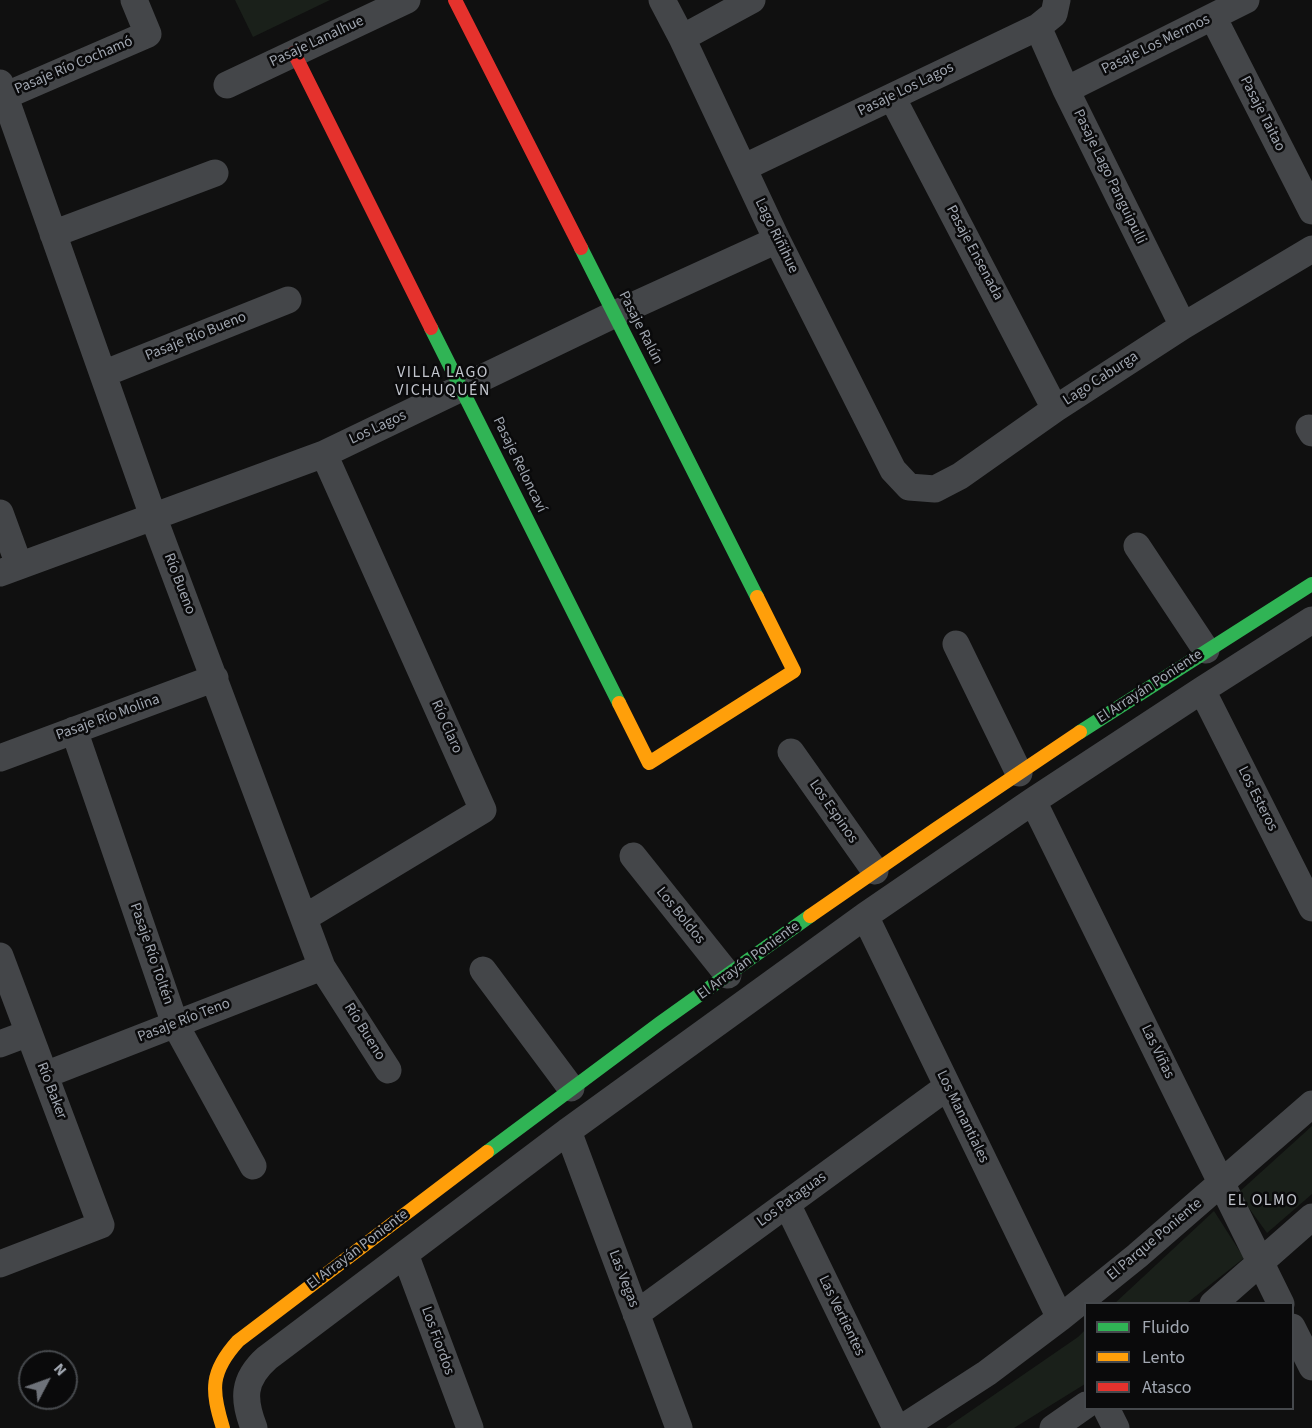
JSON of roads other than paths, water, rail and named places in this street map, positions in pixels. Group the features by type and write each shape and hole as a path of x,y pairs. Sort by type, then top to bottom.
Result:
{"street":[{"name":"Pasaje Río Cochamó","path":"2,92 148,34 134,0"},
{"name":"Pasaje Lanalhue","path":"227,85 407,0"},
{"name":"Pasaje Ralún","path":"455,0 794,671 649,763"},
{"name":"Lago Riñihue","path":"662,0 777,240 893,470"},
{"path":"682,38 752,0"},
{"name":"Pasaje Los Lagos","path":"743,168 1038,27 1054,14 1057,0"},
{"name":"Pasaje Los Mermos","path":"1066,90 1246,0"},
{"name":"Pasaje Taitao","path":"1213,17 1312,211"},
{"name":"Pasaje Lago Panguipulli","path":"1038,27 1066,90 1183,326"},
{"name":"Pasaje Reloncaví","path":"294,53 649,763"},
{"name":"Río Bueno","path":"2,92 153,516 322,967 388,1071"},
{"name":"Pasaje Ensenada","path":"892,97 1055,409"},
{"path":"53,234 215,173"},
{"name":"Los Lagos","path":"9,569 324,454 615,314 777,240"},
{"name":"Lago Caburga","path":"893,470 909,486 935,489 960,476 1055,409 1183,326 1312,249"},
{"name":"Pasaje Río Bueno","path":"103,374 288,300"},
{"name":"Río Claro","path":"304,918 483,810 324,454"},
{"path":"0,513 9,569"},
{"path":"1137,546 1206,650"},
{"name":"El Arrayán Poniente","path":"224,1428 214,1396 216,1375 227,1352 238,1341 571,1088 875,871 1019,772 1312,584"},
{"name":"El Arrayán Poniente","path":"254,1428 246,1404 246,1393 249,1382 259,1365 267,1358 568,1131 864,916 1033,801 1312,620"},
{"path":"956,644 1019,772"},
{"name":"Pasaje Río Molina","path":"0,758 215,678"},
{"name":"Los Esteros","path":"1202,690 1303,864 1312,908"},
{"name":"Pasaje Río Toltén","path":"74,730 175,1024 253,1166"},
{"name":"Los Espinos","path":"791,752 875,871"},
{"name":"Las Viñas","path":"1033,801 1280,1302"},
{"name":"Los Boldos","path":"633,856 728,975"},
{"name":"Los Manantiales","path":"864,916 1060,1318"},
{"name":"Río Baker","path":"0,956 101,1225 0,1264"},
{"name":"Pasaje Río Teno","path":"45,1075 322,967"},
{"path":"483,970 571,1088"},
{"path":"0,1044 29,1033"},
{"name":"Los Pataguas","path":"636,1314 947,1087"},
{"name":"El Parque Poniente","path":"902,1428 987,1373 1060,1318 1137,1256 1312,1104"},
{"name":"Las Vegas","path":"568,1131 679,1428"},
{"name":"Las Vertientes","path":"787,1204 896,1428"},
{"path":"1215,1302 1312,1217"},
{"name":"Los Fiordos","path":"405,1254 470,1428"},
{"path":"1294,1329 1312,1366"},
{"path":"1053,1428 1084,1406"},
{"path":"1107,1410 1116,1428"}],"district":[{"name":"VILLA LAGO VICHUQUÉN","path":"443,382"},
{"name":"EL OLMO","path":"1263,1201"}]}
